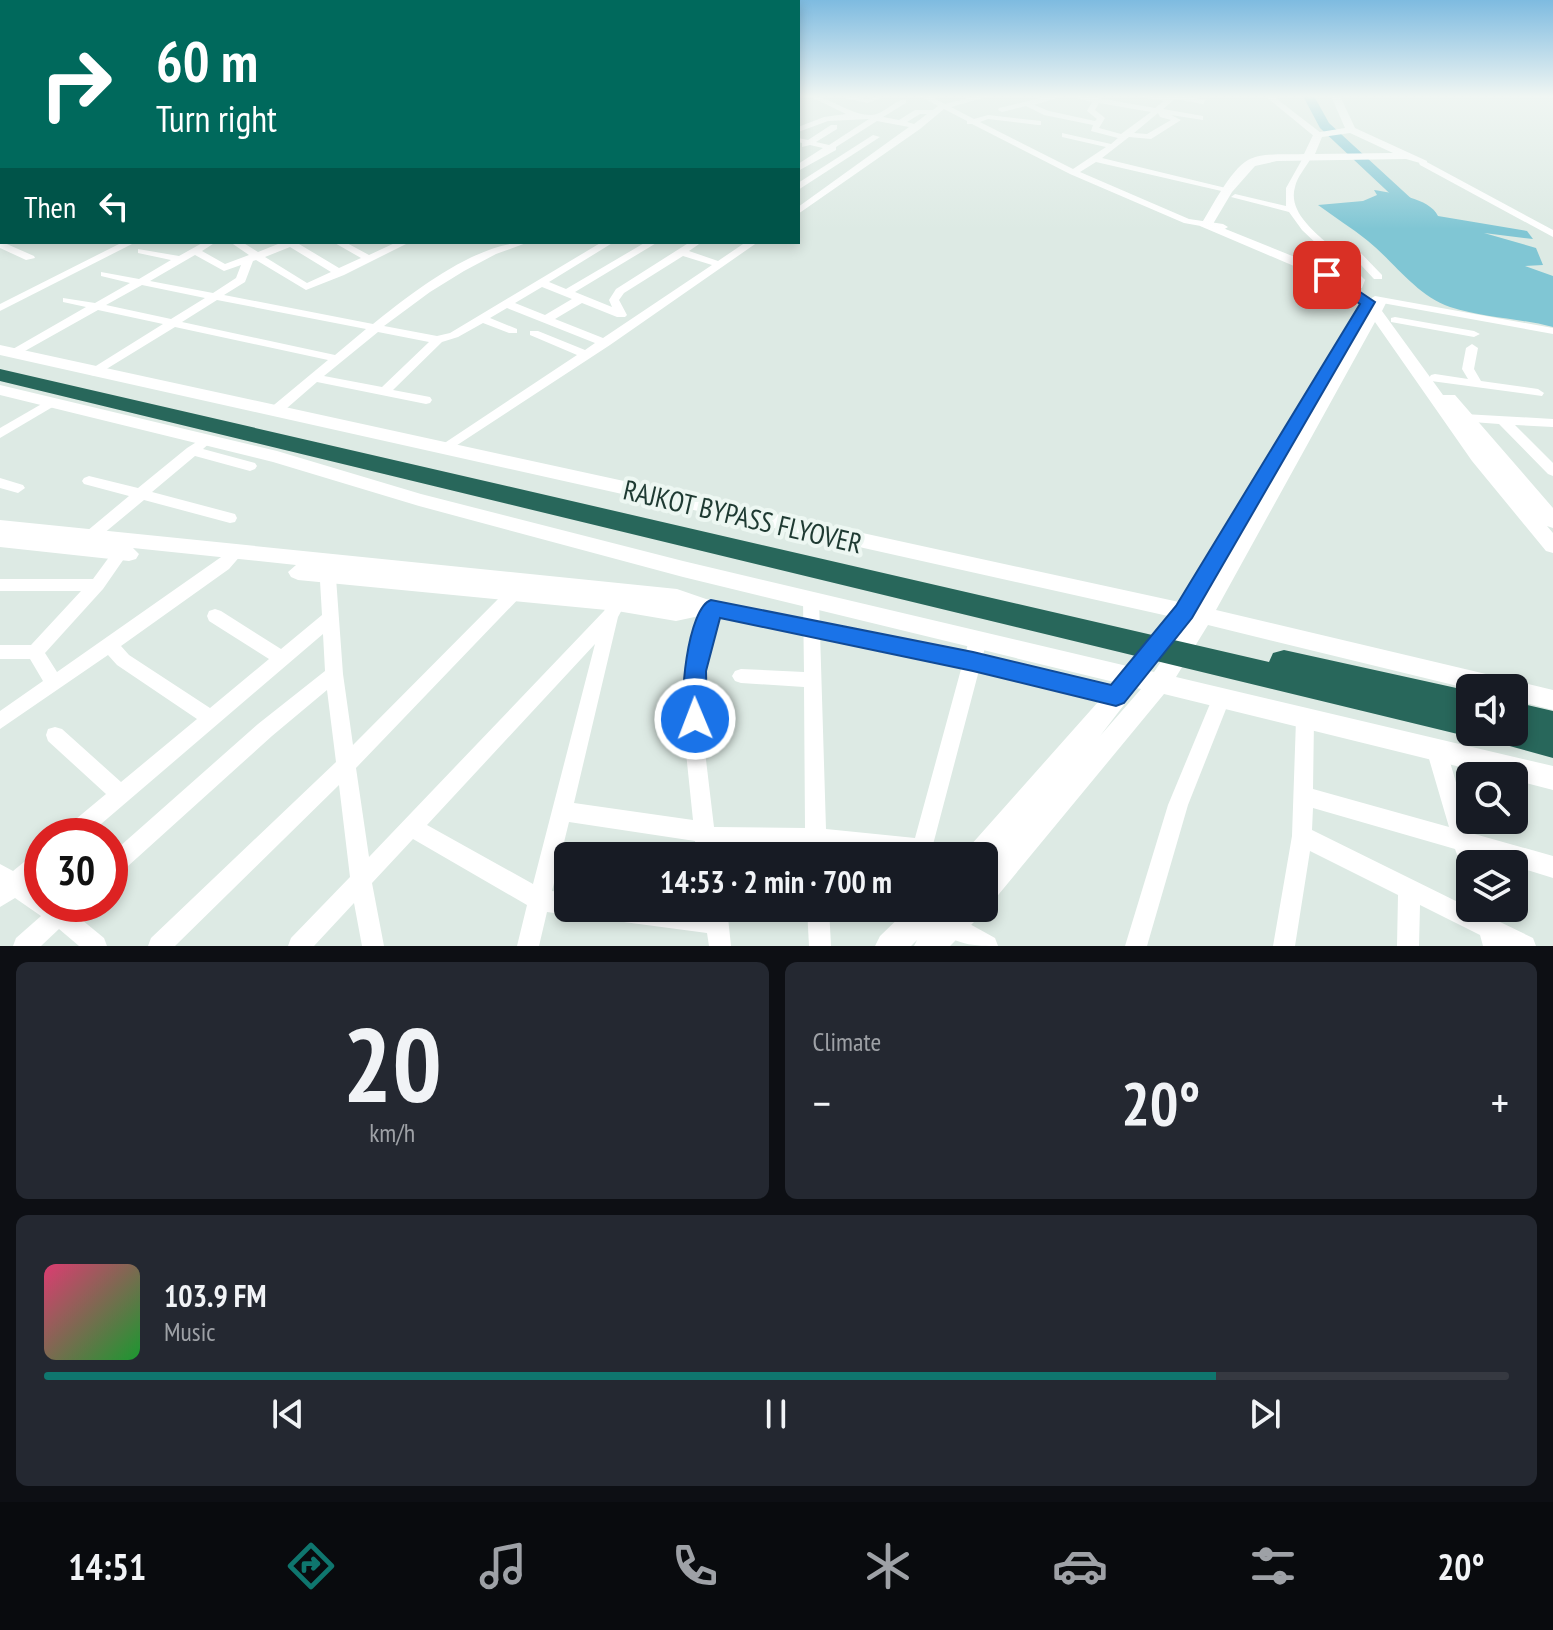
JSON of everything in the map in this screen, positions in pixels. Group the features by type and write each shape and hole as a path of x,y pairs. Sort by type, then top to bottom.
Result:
{"highway":[{"name":"RAJKOT BYPASS FLYOVER","path":"4,355 385,460 1456,720"},
{"name":"RAJKOT BYPASS FLYOVER","path":"0,375 1456,702"},
{"path":"1528,719 1553,725"},
{"path":"1528,737 1553,743"}],"street":[{"path":"800,148 813,140"},
{"path":"800,167 842,140"},
{"path":"800,186 871,140"},
{"path":"889,140 896,142"},
{"path":"800,210 899,140"},
{"path":"1007,140 1073,172 1327,275 1371,299 1395,320 1464,418 1553,521"},
{"path":"1087,140 1111,146"},
{"path":"1073,172 1096,159 1117,140"},
{"path":"1318,140 1290,188 1293,210 1324,246 1360,280 1448,418 1553,546"},
{"path":"1370,140 1423,163 1553,234"},
{"path":"800,141 872,159"},
{"path":"1378,160 1407,156"},
{"path":"1096,159 1293,210"},
{"path":"1206,226 1251,163 1306,159 1423,163"},
{"path":"800,169 842,180"},
{"path":"1223,227 1231,194"},
{"path":"1206,226 1223,227 1371,299 1553,331"},
{"path":"0,244 30,258"},
{"path":"0,308 126,244"},
{"path":"4,355 207,244"},
{"path":"237,244 253,259 306,287 395,244"},
{"path":"195,251 220,267 253,259 290,244"},
{"path":"294,244 340,273"},
{"path":"342,244 369,259"},
{"path":"274,412 338,359 446,278 501,249 517,244"},
{"path":"105,274 376,331 438,340 454,335 606,244"},
{"path":"601,288 648,244"},
{"path":"566,293 601,288 694,244"},
{"path":"445,449 750,244"},
{"path":"1324,246 1350,247 1378,277"},
{"path":"142,251 180,259"},
{"path":"682,252 721,265"},
{"path":"95,372 241,280 253,259"},
{"path":"539,282 638,321"},
{"path":"601,288 621,315"},
{"path":"547,319 580,299"},
{"path":"998,874 1159,684 1193,614 1371,299"},
{"path":"67,300 338,359"},
{"path":"504,303 606,343"},
{"path":"481,318 513,331"},
{"path":"1395,320 1473,341 1468,369 1477,384"},
{"path":"534,333 587,355"},
{"path":"385,391 438,340"},
{"path":"4,355 95,372 1074,585 1456,676"},
{"path":"316,378 426,400"},
{"path":"1435,378 1538,393"},
{"path":"0,390 52,402 199,446 811,599 976,651 1124,687 1159,684 1553,778"},
{"path":"0,434 52,402"},
{"path":"1464,418 1553,423"},
{"path":"1503,421 1550,465"},
{"path":"199,446 250,466"},
{"path":"84,542 199,446"},
{"path":"89,481 230,518"},
{"path":"0,483 18,488"},
{"path":"2,532 229,560"},
{"path":"84,542 120,553 327,568 519,587 681,613 708,608 814,629 976,651"},
{"path":"0,652 35,652 97,585 120,553"},
{"path":"0,721 229,560"},
{"path":"327,568 334,674 361,880 373,946"},
{"path":"0,585 97,585"},
{"path":"159,946 347,764 519,587"},
{"path":"811,599 816,842"},
{"path":"528,946 617,603"},
{"path":"299,946 617,603"},
{"path":"562,811 706,842 694,694 695,671 708,608"},
{"path":"992,842 1074,750 1124,687 1193,614"},
{"path":"215,616 282,658"},
{"path":"92,818 329,619"},
{"path":"109,645 123,660 211,718"},
{"path":"924,842 976,651"},
{"path":"35,652 54,683"},
{"path":"128,853 265,730 334,674"},
{"path":"741,676 814,680"},
{"path":"1528,694 1553,700"},
{"path":"1136,946 1178,805 1221,699"},
{"path":"1284,946 1302,836 1305,720"},
{"path":"55,735 120,794"},
{"path":"1437,752 1466,850"},
{"path":"1304,796 1553,867"},
{"path":"411,827 539,900 554,902"},
{"path":"1302,836 1525,946"},
{"path":"4,886 24,872"},
{"path":"4,886 24,894"},
{"path":"1408,946 1409,890"},
{"path":"24,946 51,922"},
{"path":"76,922 96,946"},
{"path":"718,922 720,946"},
{"path":"819,922 820,946"},
{"path":"892,944 922,922"},
{"path":"929,946 933,922"},
{"path":"950,922 987,946"}],"water":[{"path":"1374,190 1419,201 1438,216 1527,231 1533,239 1484,233 1536,248 1543,265 1525,266 1553,276 1553,327 1476,314 1438,302 1416,287 1368,241 1318,205 1363,201 1377,195"}],"waterway":[{"path":"1340,140 1422,216"}],"route":[{"path":"695,719 695,671 711,608 973,662 1116,696 1184,612 1368,302 1327,275"}]}
